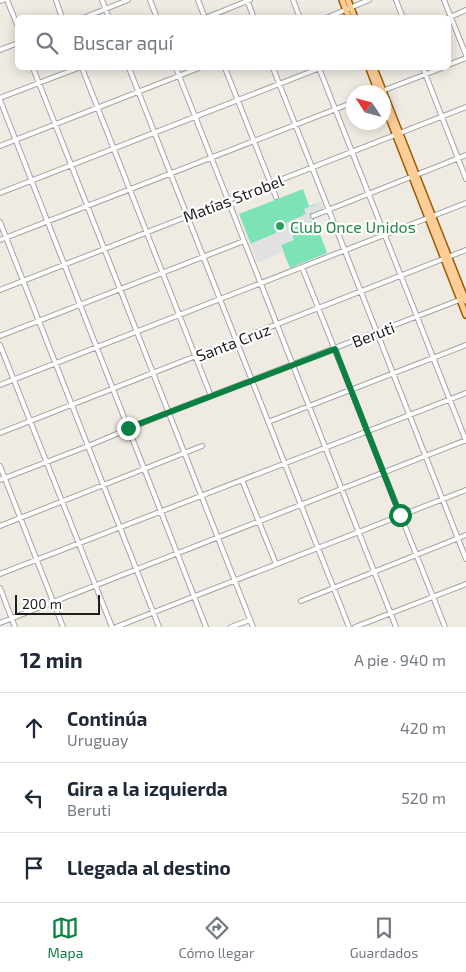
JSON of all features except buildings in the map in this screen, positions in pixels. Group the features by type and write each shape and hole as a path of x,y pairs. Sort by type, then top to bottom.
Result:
{"main road":[{"path":"342,0 353,15"},
{"path":"348,0 349,15"},
{"path":"369,70 376,85"},
{"path":"374,70 378,85"},
{"path":"391,119 464,299 466,315"},
{"path":"391,120 398,134"}],"street":[{"path":"7,0 15,20"},
{"path":"56,0 61,15"},
{"path":"102,0 108,15"},
{"path":"91,15 128,0"},
{"path":"150,0 156,15"},
{"path":"198,0 204,15"},
{"path":"212,15 248,0 253,15"},
{"path":"293,0 299,15"},
{"path":"333,15 369,0"},
{"path":"396,0 402,15"},
{"path":"444,0 448,15"},
{"path":"451,16 466,10"},
{"path":"451,22 466,56 451,64"},
{"path":"0,50 15,44"},
{"path":"35,70 253,627"},
{"path":"72,70 0,99 206,627"},
{"path":"83,70 212,396"},
{"path":"130,70 349,627"},
{"path":"177,70 396,627"},
{"path":"0,146 193,70"},
{"path":"226,70 276,197"},
{"path":"274,70 466,559"},
{"path":"0,192 315,70"},
{"path":"0,623 466,441 321,70"},
{"path":"424,70 466,179"},
{"path":"391,87 436,70"},
{"path":"0,240 346,105"},
{"name":"Matías Strobel","path":"0,290 466,106"},
{"path":"313,216 466,155"},
{"path":"0,385 466,202"},
{"path":"0,222 159,627"},
{"path":"0,336 244,241"},
{"name":"Santa Cruz","path":"0,434 466,250"},
{"path":"302,267 445,627"},
{"name":"Beruti","path":"2,479 169,412 464,299"},
{"path":"0,345 112,627"},
{"path":"268,422 466,345"},
{"path":"0,574 466,393"},
{"path":"0,526 202,446"},
{"path":"0,466 2,479 20,518 63,627"},
{"path":"242,480 276,564"},
{"path":"116,627 466,490"},
{"path":"301,601 466,535"},
{"path":"355,627 466,584"},
{"path":"0,588 15,627"},
{"path":"231,627 250,620"}],"green space":[{"name":"Club Once Unidos","path":"303,189 309,206 321,202 323,208 312,212 327,253 290,268 283,251 258,262 239,214"}],"shaded area":[{"path":"321,202 323,208 310,213 313,222 291,229 294,240 281,245 284,251 258,262 250,244 276,233 276,231 287,226 286,223 306,214 304,209"}],"place":[{"name":"Club Once Unidos","path":"280,226"}],"route":[{"path":"128,428 335,349 400,515"}]}
